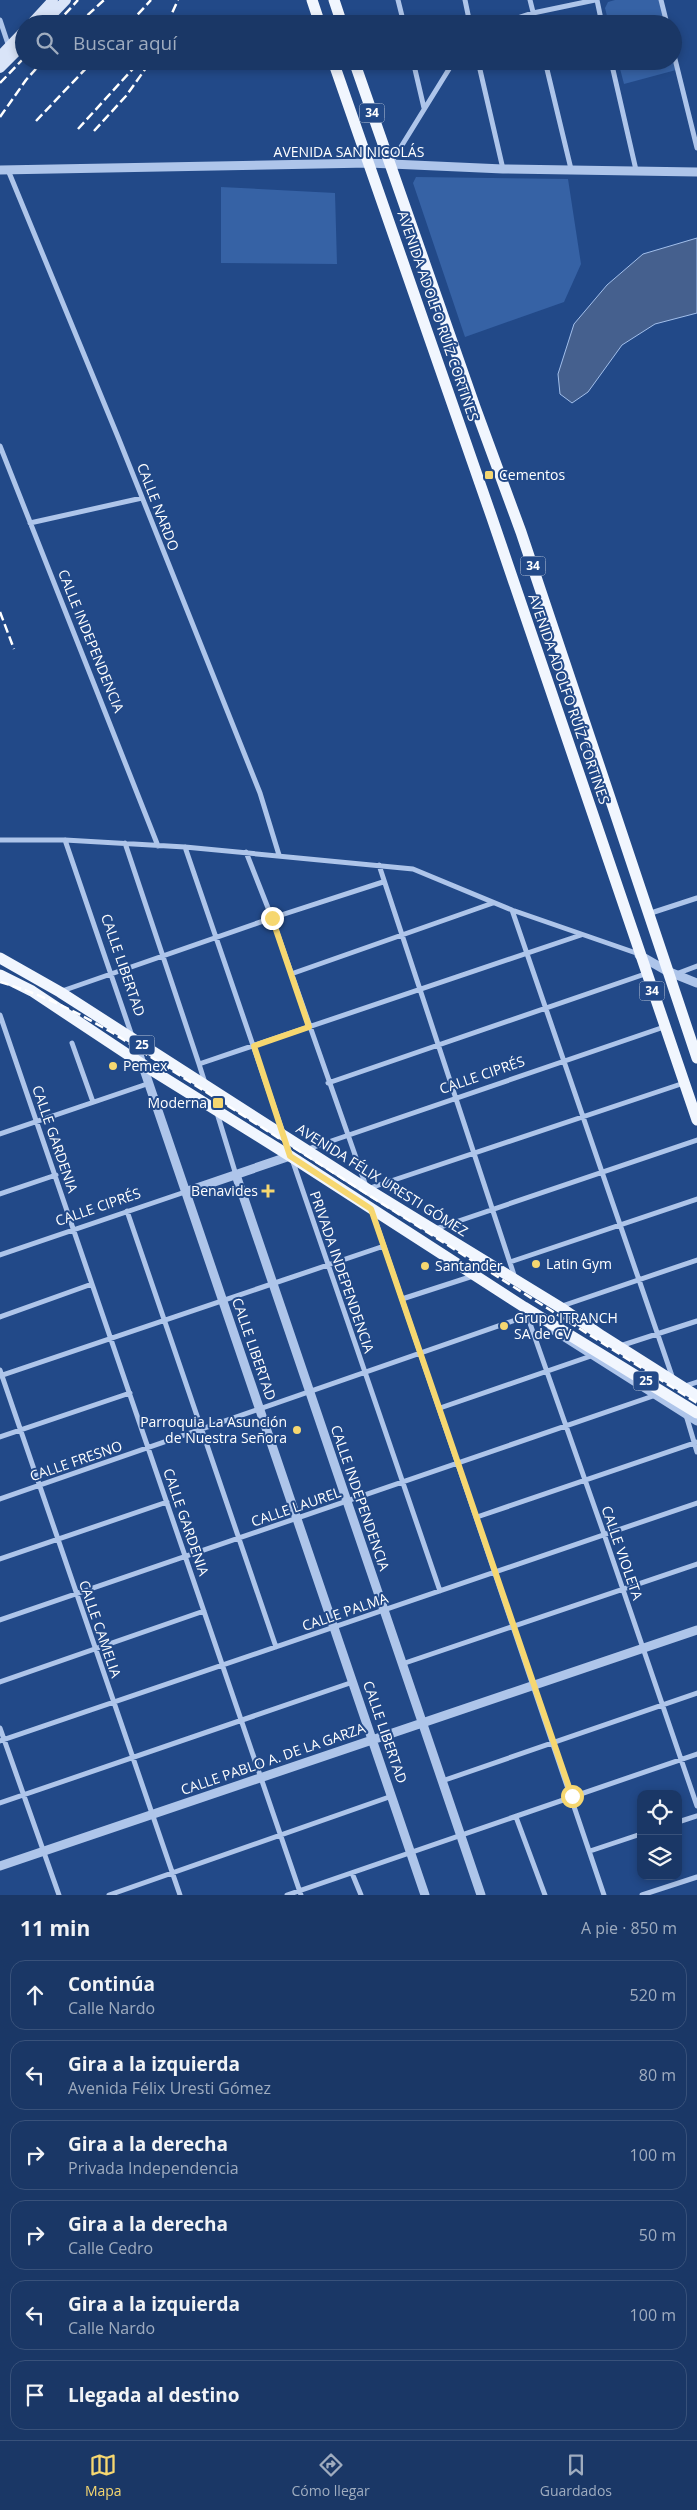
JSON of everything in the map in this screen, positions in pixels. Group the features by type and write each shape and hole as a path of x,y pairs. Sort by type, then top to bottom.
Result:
{"main road":[{"path":"39,15 53,0"},
{"path":"52,15 66,0"},
{"path":"312,0 317,15"},
{"path":"334,0 339,15"},
{"path":"0,56 15,41"},
{"path":"0,68 15,53"},
{"name":"AVENIDA ADOLFO RUÍZ CORTINES","path":"335,70 492,518 697,1120"},
{"name":"AVENIDA ADOLFO RUÍZ CORTINES","path":"357,70 566,661 647,914 671,973 697,1058"},
{"name":"AVENIDA FÉLIX URESTI GÓMEZ","path":"0,958 60,992 367,1189 517,1283 561,1308 697,1396"},
{"name":"AVENIDA FÉLIX URESTI GÓMEZ","path":"0,975 26,988 142,1064 290,1156 474,1276 525,1312 542,1318 593,1353 691,1414"}],"street":[{"path":"398,0 402,15"},
{"path":"465,0 468,15"},
{"path":"530,0 533,13"},
{"path":"527,15 596,0 600,15"},
{"path":"661,0 665,15"},
{"path":"0,20 9,47"},
{"path":"415,70 424,108"},
{"path":"390,164 448,70"},
{"path":"480,70 503,169"},
{"path":"547,70 571,169"},
{"path":"613,70 636,170"},
{"path":"678,70 697,148"},
{"name":"AVENIDA SAN NICOLÁS","path":"4,170 369,163 503,169 697,172"},
{"name":"CALLE NARDO","path":"4,170 142,498 260,793 279,855"},
{"name":"CALLE INDEPENDENCIA","path":"0,446 158,846"},
{"path":"30,523 142,498"},
{"path":"0,840 65,840 185,847 413,869 512,910 639,954 671,973 697,983"},
{"name":"CALLE LIBERTAD","path":"65,840 298,1518 425,1895"},
{"path":"125,843 206,1086"},
{"name":"PRIVADA INDEPENDENCIA","path":"185,847 440,1591"},
{"path":"246,852 272,918 328,1083 367,1189 684,1083"},
{"path":"379,866 517,1283"},
{"path":"60,992 272,918 383,882"},
{"path":"647,914 697,898"},
{"path":"292,974 493,902"},
{"path":"512,910 566,1061 672,1376"},
{"path":"199,1064 421,991 581,935"},
{"path":"328,1083 646,974 671,973 697,966"},
{"name":"CALLE GARDENIA","path":"0,1015 300,1893"},
{"name":"CALLE CIPRÉS","path":"308,1150 665,1027"},
{"path":"72,1043 93,1102"},
{"path":"0,1134 148,1084"},
{"name":"CALLE INDEPENDENCIA","path":"216,1110 272,1284 481,1895"},
{"path":"433,1229 492,1207 697,1140"},
{"name":"CALLE CIPRÉS","path":"0,1255 290,1156"},
{"path":"0,1194 56,1175"},
{"path":"510,1262 697,1199"},
{"path":"371,1209 515,1627 604,1895"},
{"path":"127,1211 241,1538 276,1647"},
{"path":"1,1376 384,1246"},
{"path":"561,1308 697,1260"},
{"path":"402,1298 474,1276"},
{"path":"0,1317 92,1284"},
{"path":"561,1308 578,1314 623,1345 697,1391"},
{"name":"CALLE FRESNO","path":"0,1498 366,1374 422,1354 525,1312"},
{"name":"CALLE VIOLETA","path":"525,1312 547,1370 697,1806"},
{"path":"623,1345 697,1321"},
{"path":"440,1408 593,1353 656,1395 691,1414 697,1421"},
{"name":"CALLE CAMELIA","path":"0,1370 180,1895"},
{"path":"688,1386 697,1382"},
{"path":"0,1437 130,1392"},
{"name":"CALLE LAUREL","path":"0,1620 656,1395"},
{"path":"691,1414 697,1452"},
{"path":"477,1518 695,1442"},
{"path":"0,1559 167,1502"},
{"name":"CALLE PALMA","path":"2,1741 697,1503"},
{"path":"402,1664 697,1564"},
{"path":"0,1682 204,1611"},
{"name":"CALLE PABLO A. DE LA GARZA","path":"0,1866 697,1630"},
{"path":"0,1803 353,1682"},
{"path":"442,1781 697,1693"},
{"path":"0,1728 2,1741 24,1794 58,1895"},
{"path":"287,1895 300,1893 352,1873 697,1754"},
{"path":"110,1895 392,1796"},
{"path":"516,1816 545,1895"},
{"path":"682,1821 697,1816"},
{"path":"590,1851 638,1835"},
{"path":"352,1873 360,1895"},
{"path":"642,1895 697,1876"}],"shaded area":[{"path":"615,0 659,0 663,15 607,15 605,8 608,2"},
{"path":"620,70 676,70 624,84"},
{"path":"416,177 568,179 581,264 564,302 465,337 413,183"},
{"path":"221,187 335,193 337,264 221,263"},
{"path":"697,238 697,313 655,324 622,345 588,392 572,403 560,394 558,374 574,324 607,285 643,254"}],"railway":[{"path":"64,15 78,0"},
{"path":"88,15 104,0"},
{"path":"137,15 151,0"},
{"path":"171,15 178,0"},
{"path":"0,83 15,67"},
{"path":"0,117 35,70"},
{"path":"36,121 84,70"},
{"path":"78,129 132,70"},
{"path":"94,131 126,96 145,70"},
{"path":"0,612 14,649"},
{"path":"0,982 31,992 60,1005 116,1035 697,1403"}],"place":[{"name":"Cementos","path":"489,475"},
{"name":"Pemex","path":"113,1066"},
{"name":"Moderna","path":"218,1103"},
{"name":"Benavides","path":"268,1191"},
{"name":"Latin Gym","path":"536,1264"},
{"name":"Santander","path":"425,1266"},
{"name":"Grupo ITRANCH SA de CV","path":"504,1326"},
{"name":"Parroquia La Asunción de Nuestra Señora","path":"297,1430"}],"route":[{"path":"272,918 309,1027 254,1046 290,1156 371,1209 572,1796"}]}
